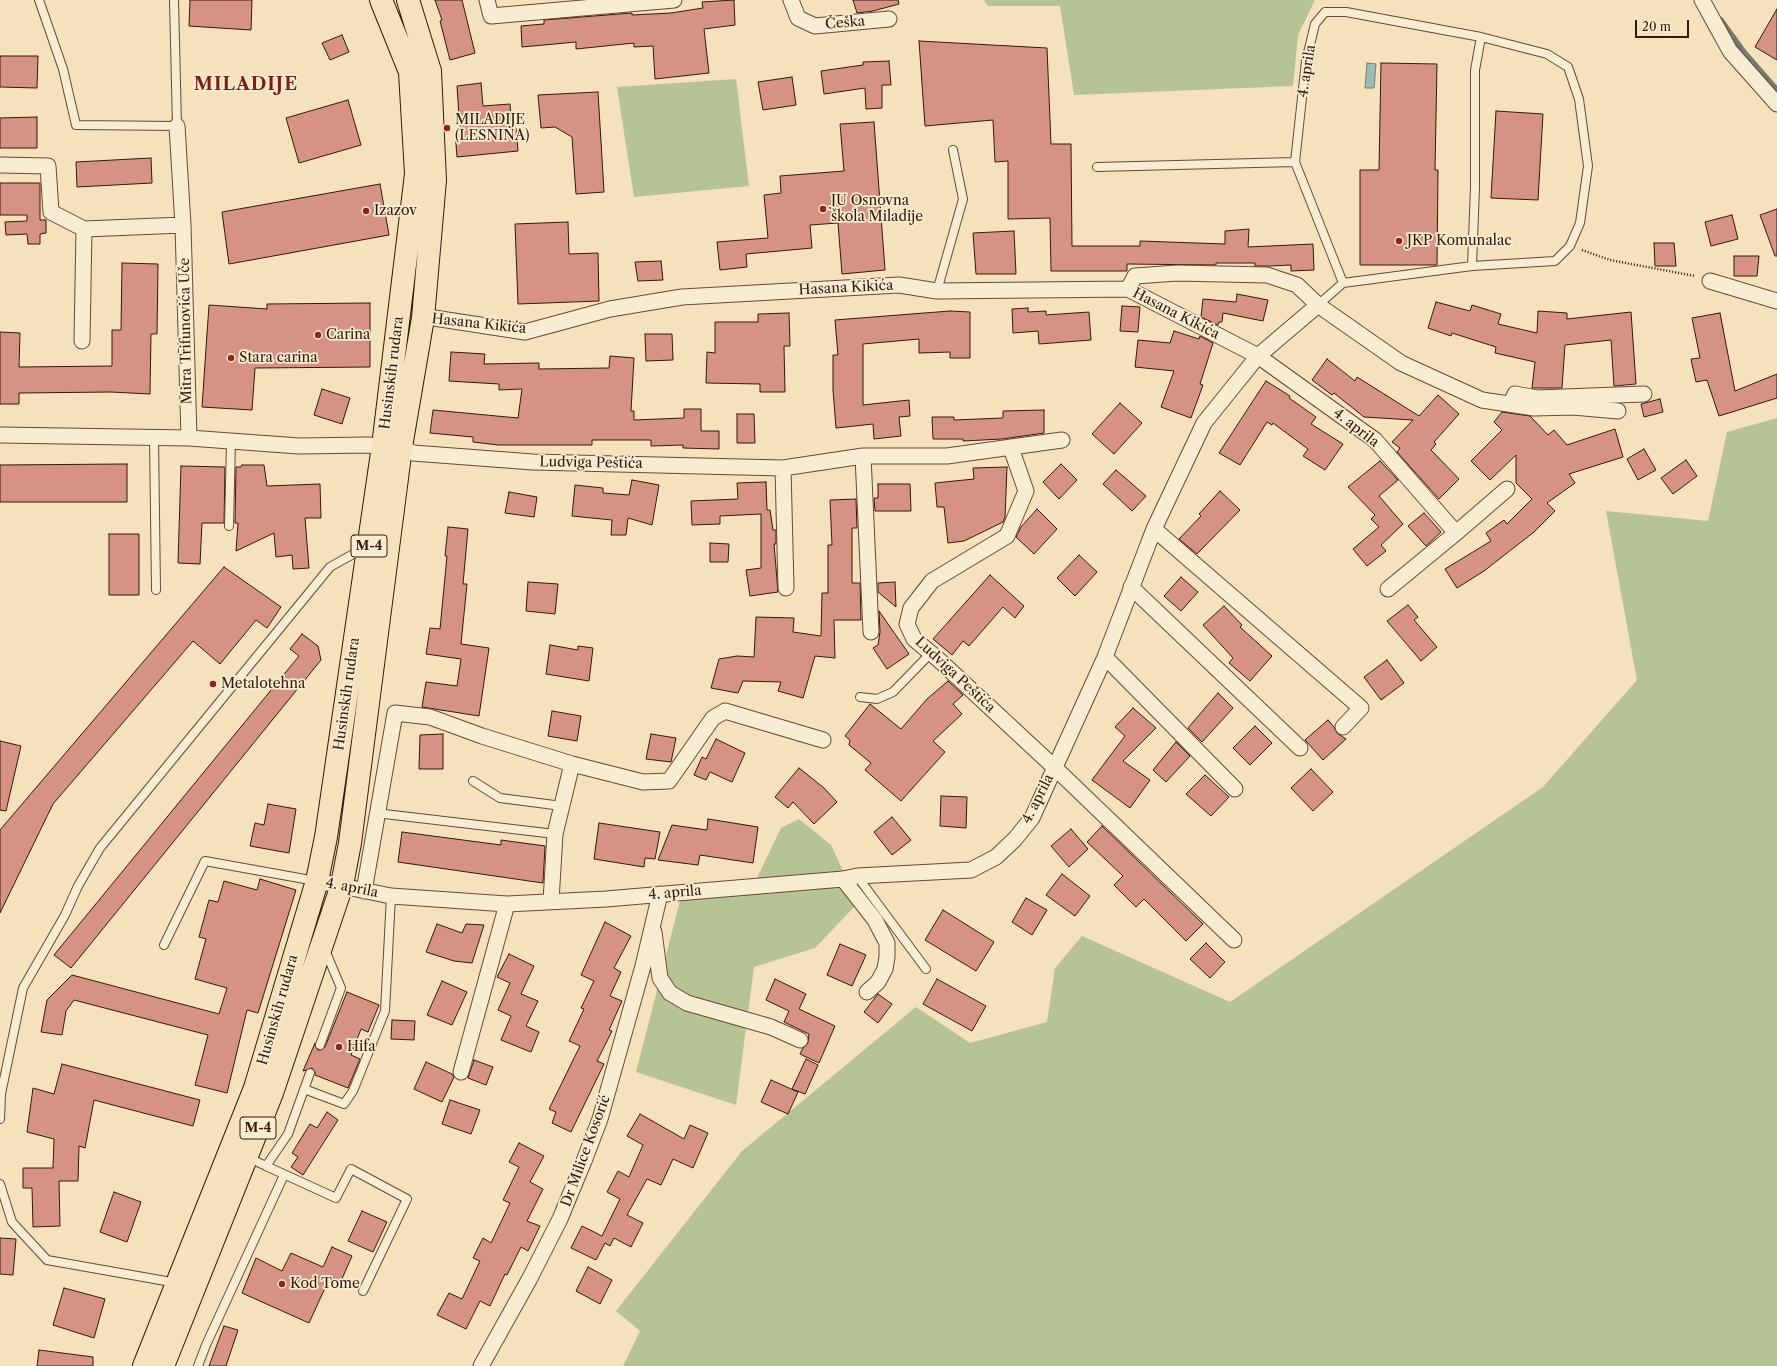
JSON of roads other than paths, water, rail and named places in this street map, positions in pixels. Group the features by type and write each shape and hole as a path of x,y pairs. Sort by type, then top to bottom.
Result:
{"main road":[{"name":"Husinskih rudara","path":"163,1366 256,1161 272,1093 342,885 351,836 392,447 416,174 410,72 380,0"},
{"name":"Husinskih rudara","path":"144,1366 178,1283 198,1227 255,1088 317,881 327,830 369,546 423,318 435,180 430,71 408,0"}],"street":[{"path":"487,0 491,16 674,0"},
{"name":"Češka","path":"791,0 798,18 815,26 888,19"},
{"path":"1702,0 1730,51 1777,104"},
{"name":"Mitra Trifunovića Uče","path":"177,126 184,225 189,438"},
{"path":"0,165 48,166 51,212 84,229 184,225"},
{"path":"82,341 84,229"},
{"path":"1128,289 1135,276 1177,273 1267,275 1297,285 1318,305 1402,363 1482,400 1534,408 1573,407 1618,411"},
{"path":"1710,281 1777,301"},
{"name":"Hasana Kikića","path":"423,318 434,318 525,332 610,309 682,297 899,285 937,291 1128,289 1258,356"},
{"name":"4. aprila","path":"317,881 342,885 364,892 391,896 507,904 606,899 850,878 971,870 996,857 1015,839 1032,818 1105,657 1154,530 1204,423 1258,356 1318,305"},
{"name":"4. aprila","path":"1258,356 1375,440 1456,533"},
{"path":"1511,404 1515,394 1537,398 1644,394"},
{"path":"0,435 189,438 299,446 392,447"},
{"name":"Ludviga Peštića","path":"392,447 413,453 533,462 783,468 863,456 947,456 1062,440"},
{"name":"Ludviga Peštića","path":"1011,448 1026,491 1007,536 932,581 911,608 907,624 914,639 1054,767 1234,940"},
{"path":"863,456 871,632"},
{"path":"783,468 786,588"},
{"path":"1388,589 1507,489"},
{"path":"1154,530 1361,708 1343,727"},
{"path":"1131,587 1300,748"},
{"path":"1105,657 1235,789"},
{"path":"364,892 376,813 395,713 430,717 482,736 572,764 644,782 669,782 713,718 725,711 823,740"},
{"path":"551,901 555,834 572,764"},
{"path":"850,878 887,943 885,969 878,982 867,992"},
{"name":"Dr Milice Kosorić","path":"481,1366 530,1278 560,1219 600,1119 643,966 660,894"},
{"path":"461,1072 507,904"},
{"name":"Dr Milice Kosorić","path":"653,921 660,978 670,993 687,1003 771,1027 800,1040"}],"lane":[{"path":"39,0 63,69 76,125 177,126 174,0"},
{"name":"4. aprila","path":"1318,305 1344,283 1295,162 1306,61 1315,24 1325,12 1346,12 1481,37"},
{"path":"1344,283 1472,266 1555,261 1570,246 1580,223 1588,166 1579,99 1568,67 1547,54 1481,37 1475,70 1475,187 1472,266"},
{"path":"937,291 963,199 953,150"},
{"path":"1097,167 1295,162"},
{"path":"154,438 156,590"},
{"path":"229,526 231,442"},
{"path":"0,1119 1,1094 24,988 65,915 78,886 100,848 330,567 369,546"},
{"path":"860,697 877,699 893,692 931,653"},
{"path":"473,781 500,798 562,806"},
{"path":"376,813 555,834"},
{"path":"164,945 205,861 317,881"},
{"path":"850,878 926,969"},
{"path":"304,1089 344,1104 353,1091 384,1011 391,896"},
{"path":"320,1045 341,988 322,942"},
{"path":"310,1073 288,1134 256,1161 336,1198 351,1169 408,1199 363,1291"},
{"path":"198,1366 206,1344 284,1175"},
{"path":"0,1184 12,1222 47,1260 178,1283"}],"water":[{"path":"1367,63 1376,64 1374,88 1365,88"}],"waterway":[{"path":"1721,20 1744,52 1777,90"}],"place":[{"name":"MILADIJE (LESNINA)","path":"447,128"},
{"name":"JU Osnovna škola Miladije","path":"823,209"},
{"name":"Izazov","path":"366,211"},
{"name":"JKP Komunalac","path":"1399,241"},
{"name":"Carina","path":"318,335"},
{"name":"Stara carina","path":"231,358"},
{"name":"Metalotehna","path":"213,684"},
{"name":"Hifa","path":"339,1047"},
{"name":"Kod Tome","path":"282,1284"}],"district":[{"name":"MILADIJE","path":"246,85"}]}
